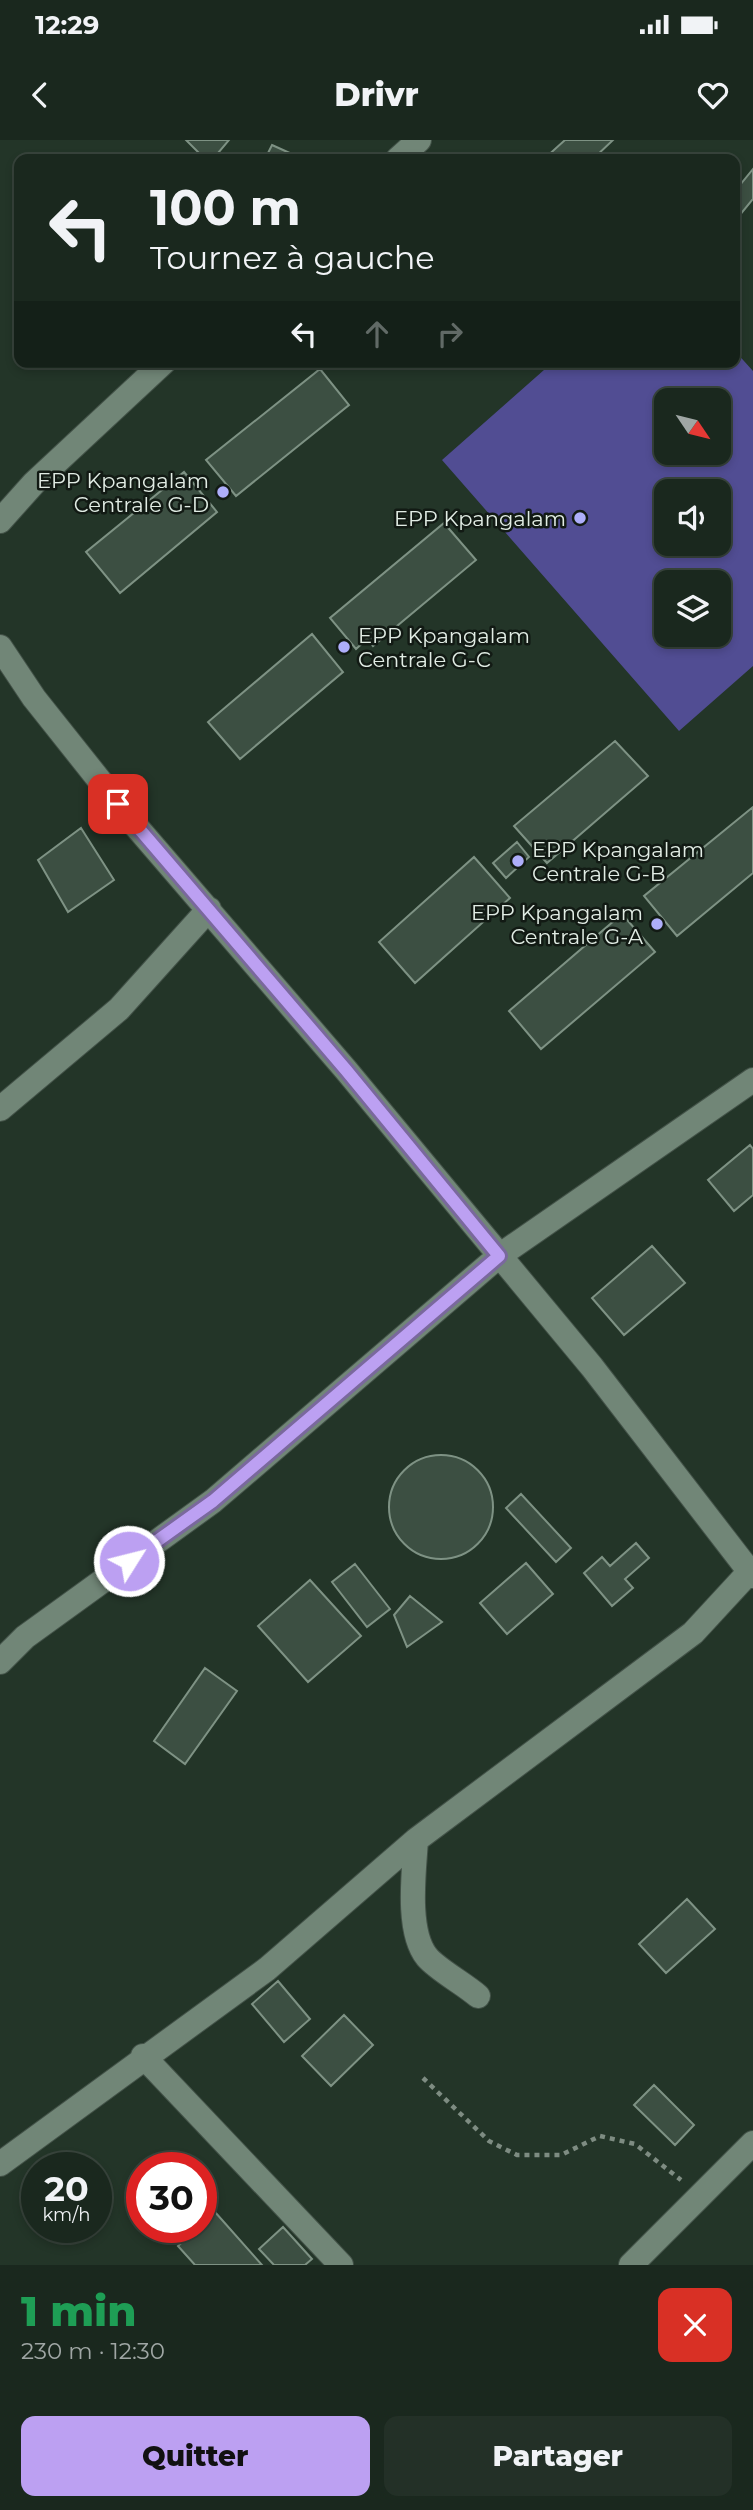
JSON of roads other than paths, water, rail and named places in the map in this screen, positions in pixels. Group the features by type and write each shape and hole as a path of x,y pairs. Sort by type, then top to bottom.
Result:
{"street":[{"path":"404,154 419,140"},
{"path":"0,521 34,483 158,368"},
{"path":"0,647 34,698 118,804 592,1367 752,1572 692,1633 416,1840 267,1969 143,2056 0,2164"},
{"path":"0,1109 119,1009 209,909"},
{"path":"0,1661 25,1637 213,1501 499,1256 753,1080"},
{"path":"416,1840 413,1894 416,1935 425,1955 478,1996"},
{"path":"143,2056 341,2265"},
{"path":"631,2265 753,2143"}],"place":[{"name":"EPP Kpangalam Centrale G-D","path":"223,492"},
{"name":"EPP Kpangalam","path":"580,518"},
{"name":"EPP Kpangalam Centrale G-C","path":"344,647"},
{"name":"EPP Kpangalam Centrale G-B","path":"518,861"},
{"name":"EPP Kpangalam Centrale G-A","path":"657,924"}]}
